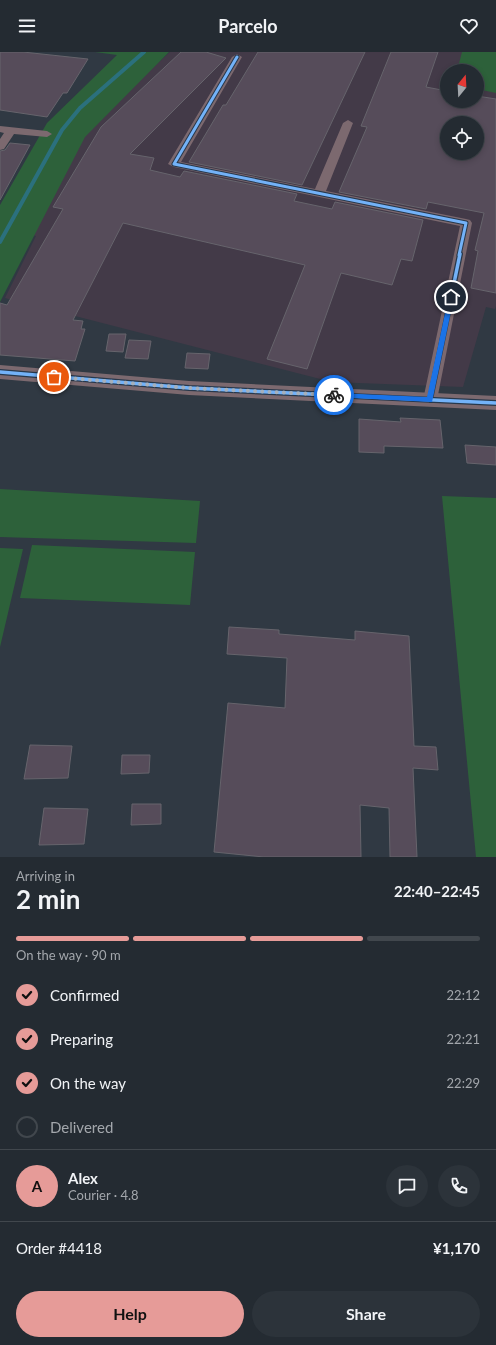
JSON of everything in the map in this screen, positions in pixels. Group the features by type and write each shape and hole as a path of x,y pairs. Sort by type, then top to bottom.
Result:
{"street":[{"path":"237,57 174,164 466,223 430,400"},
{"path":"319,193 348,123"},
{"path":"0,148 6,129 46,134"},
{"path":"0,372 189,388 496,403"}],"shaded area":[{"path":"170,52 496,52 496,306 495,309 486,307 463,387 332,382 5,298 36,236 32,235 79,140 107,109"}],"green space":[{"path":"95,52 169,52 85,137 0,302 0,205 47,123 117,55"},
{"path":"462,52 496,52 496,93 484,90 484,64 459,64"},
{"path":"0,489 200,501 196,543 0,537"},
{"path":"442,496 496,498 496,857 476,857"},
{"path":"32,545 195,552 190,605 20,598"},
{"path":"0,548 23,549 0,647"}],"building":[{"path":"0,52 23,52 88,59 67,93 63,93 47,117 0,110"},
{"path":"181,52 206,52 226,58 130,154 154,158 150,170 180,177 184,171 297,194 294,201 332,209 335,202 423,220 412,261 401,259 392,285 341,273 307,369 267,359 305,265 123,223 73,320 83,321 81,329 85,329 75,361 0,355 0,303 7,305 63,209 53,207 101,127"},
{"path":"258,52 365,52 302,185 189,162 223,105 226,105"},
{"path":"391,52 438,52 426,87 440,90 440,108 484,108 484,97 496,99 496,293 471,288 478,251 475,250 484,213 428,202 426,209 339,192 367,127 361,126"},
{"path":"10,143 30,145 0,200 0,151 5,150"},
{"path":"109,334 126,334 123,352 106,351"},
{"path":"129,340 151,341 148,359 125,358"},
{"path":"187,353 210,354 208,369 185,368"},
{"path":"400,418 440,420 443,448 384,446 384,453 359,452 359,419 401,422"},
{"path":"465,445 496,447 496,465 467,463"},
{"path":"229,627 279,630 279,634 355,640 355,631 409,636 414,746 436,747 438,770 413,768 417,857 390,857 389,808 360,805 361,857 264,857 214,852 228,703 285,708 287,658 227,654"},
{"path":"30,745 72,746 68,778 24,779"},
{"path":"122,755 150,755 149,773 121,774"},
{"path":"132,804 161,804 161,824 131,825"},
{"path":"44,808 88,809 84,844 39,845"}],"waterway":[{"path":"0,242 62,130 80,108 144,52"}],"cycle path":[{"path":"237,57 174,164 466,223 430,400"},
{"path":"0,372 189,388 496,403"}],"way so far":[{"path":"54,377 189,388 334,395"}],"route":[{"path":"334,395 430,400 451,297"}]}
